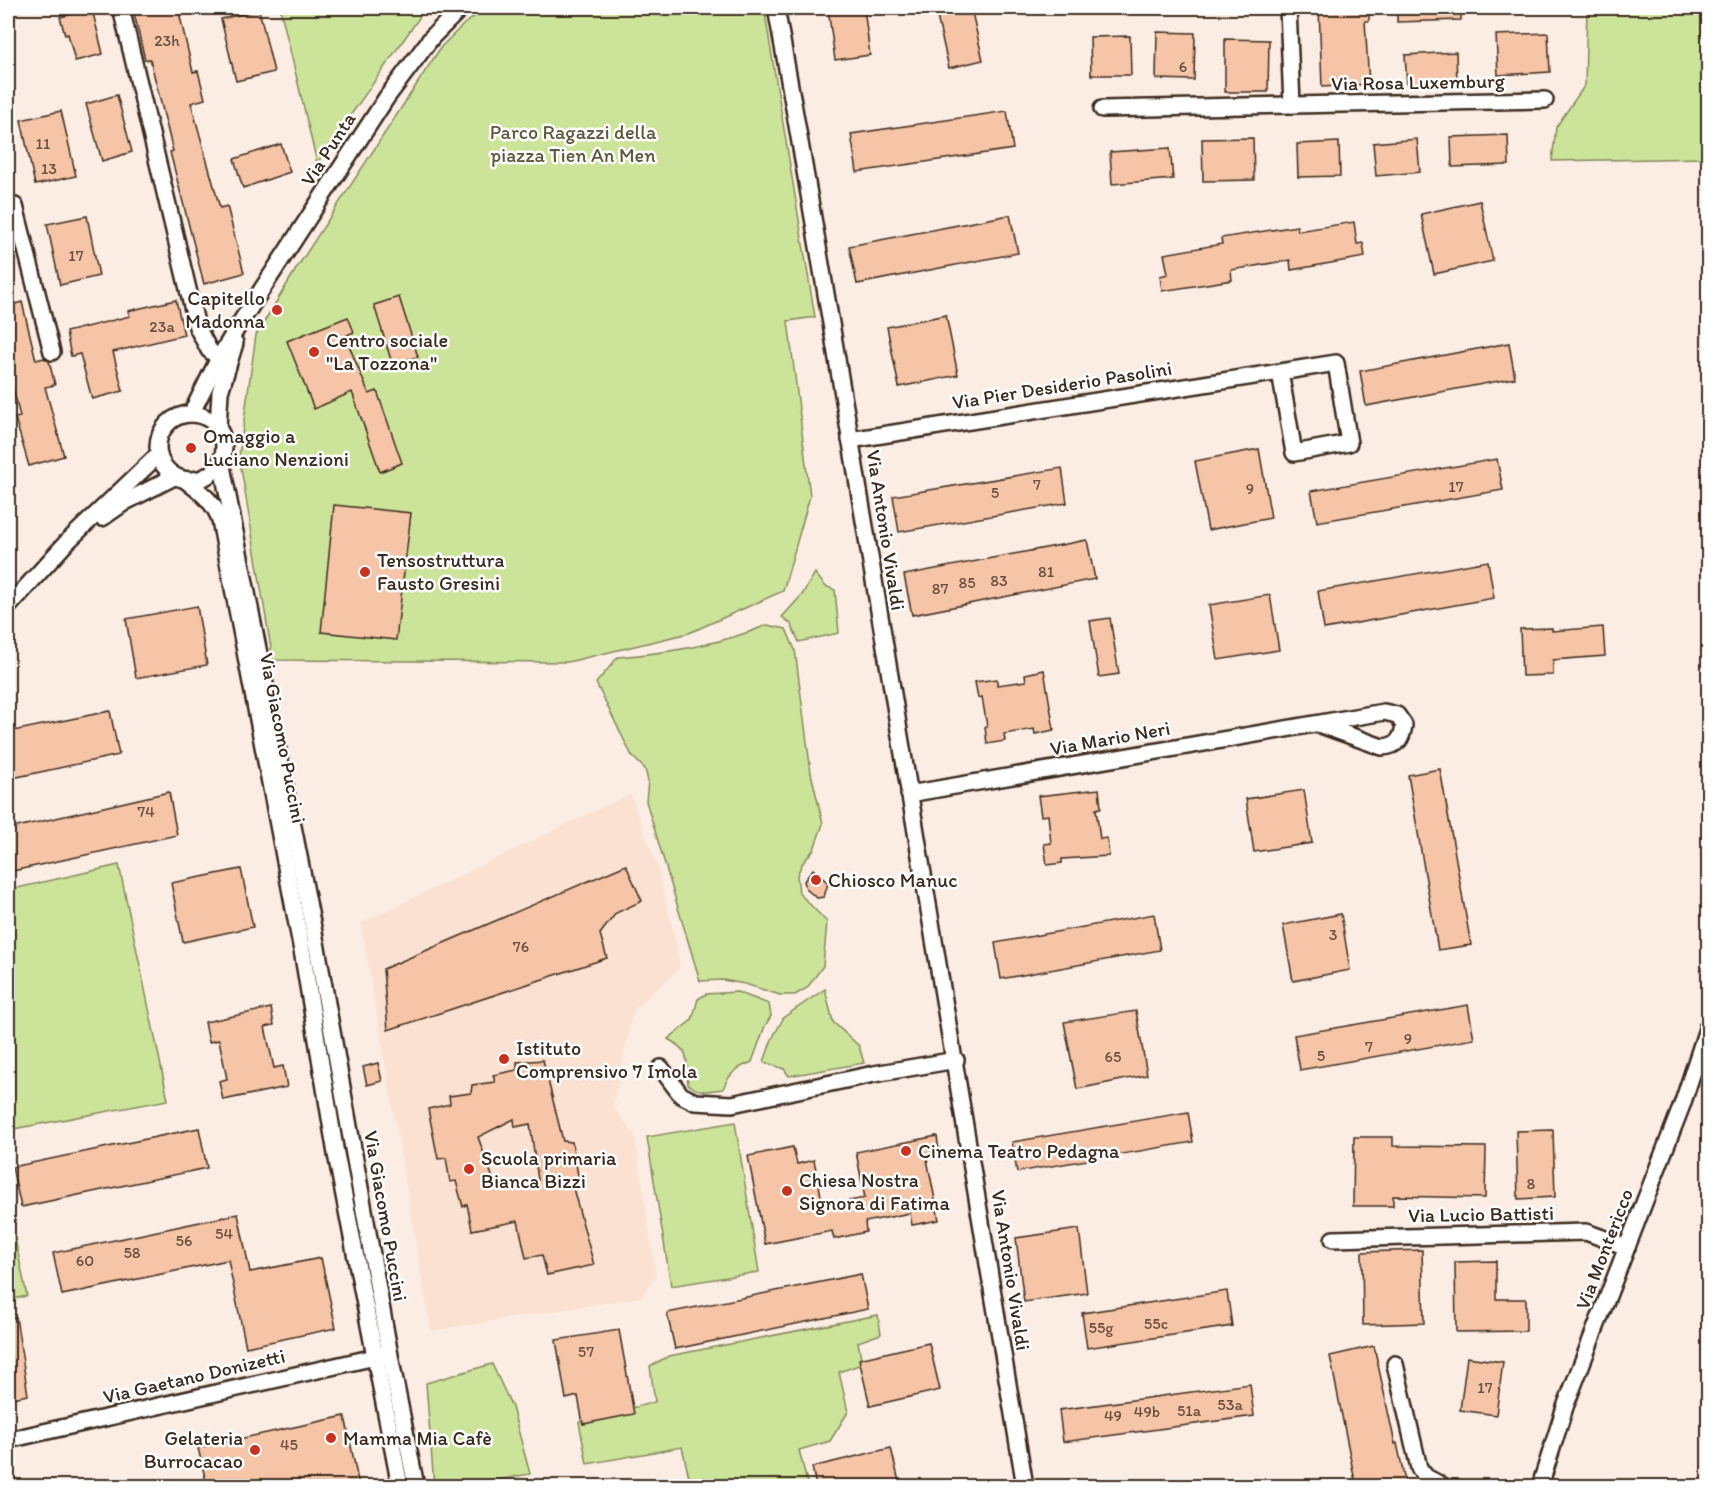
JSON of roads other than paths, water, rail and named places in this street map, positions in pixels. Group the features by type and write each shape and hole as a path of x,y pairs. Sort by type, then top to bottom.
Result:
{"street":[{"path":"121,8 197,327 209,350 219,358"},
{"name":"Via Antonio Vivaldi","path":"776,8 813,205 850,440 956,1060 1025,1486"},
{"path":"1288,8 1292,105"},
{"name":"Via Punta","path":"190,414 240,322 387,97 456,10"},
{"name":"Via Rosa Luxemburg","path":"1102,109 1545,100"},
{"path":"8,208 15,206 52,352"},
{"name":"Via Punta","path":"218,428 220,392 240,322"},
{"name":"Via Pier Desiderio Pasolini","path":"850,440 1336,363 1348,443 1294,453 1280,372"},
{"path":"8,607 67,542 158,455 157,446 164,427 180,415 190,414 206,417 218,428"},
{"name":"Via Giacomo Puccini","path":"218,428 224,444 221,461 237,574 301,906 382,1355 400,1486"},
{"name":"Via Giacomo Puccini","path":"158,455 167,471 210,500 216,508 237,574"},
{"path":"67,542 125,502 180,478 196,480 207,477 221,461"},
{"name":"Via Mario Neri","path":"909,794 1384,712 1397,715 1404,725 1402,736 1397,744 1382,747 1318,724"},
{"name":"Via Montericco","path":"1540,1486 1564,1407 1682,1105 1708,1026"},
{"path":"661,1068 681,1095 695,1102 732,1104 874,1074 956,1060"},
{"name":"Via Lucio Battisti","path":"1332,1239 1586,1232 1627,1247"},
{"name":"Via Giacomo Puccini","path":"382,1355 416,1486"},
{"name":"Via Gaetano Donizetti","path":"8,1440 382,1355"},
{"path":"1395,1364 1419,1467 1426,1478 1443,1486"}],"place":[{"name":"Capitello Madonna","path":"277,310"},
{"name":"Centro sociale \"La Tozzona\"","path":"314,352"},
{"name":"Omaggio a Luciano Nenzioni","path":"191,448"},
{"name":"Tensostruttura Fausto Gresini","path":"365,572"},
{"name":"Chiosco Manuc","path":"816,880"},
{"name":"Istituto Comprensivo 7 Imola","path":"504,1059"},
{"name":"Cinema Teatro Pedagna","path":"906,1151"},
{"name":"Scuola primaria Bianca Bizzi","path":"469,1169"},
{"name":"Chiesa Nostra Signora di Fatima","path":"787,1191"},
{"name":"Mamma Mia Cafè","path":"331,1438"},
{"name":"Gelateria Burrocacao","path":"255,1450"}],"park label":[{"name":"Parco Ragazzi della piazza Tien An Men","path":"573,144"}]}
